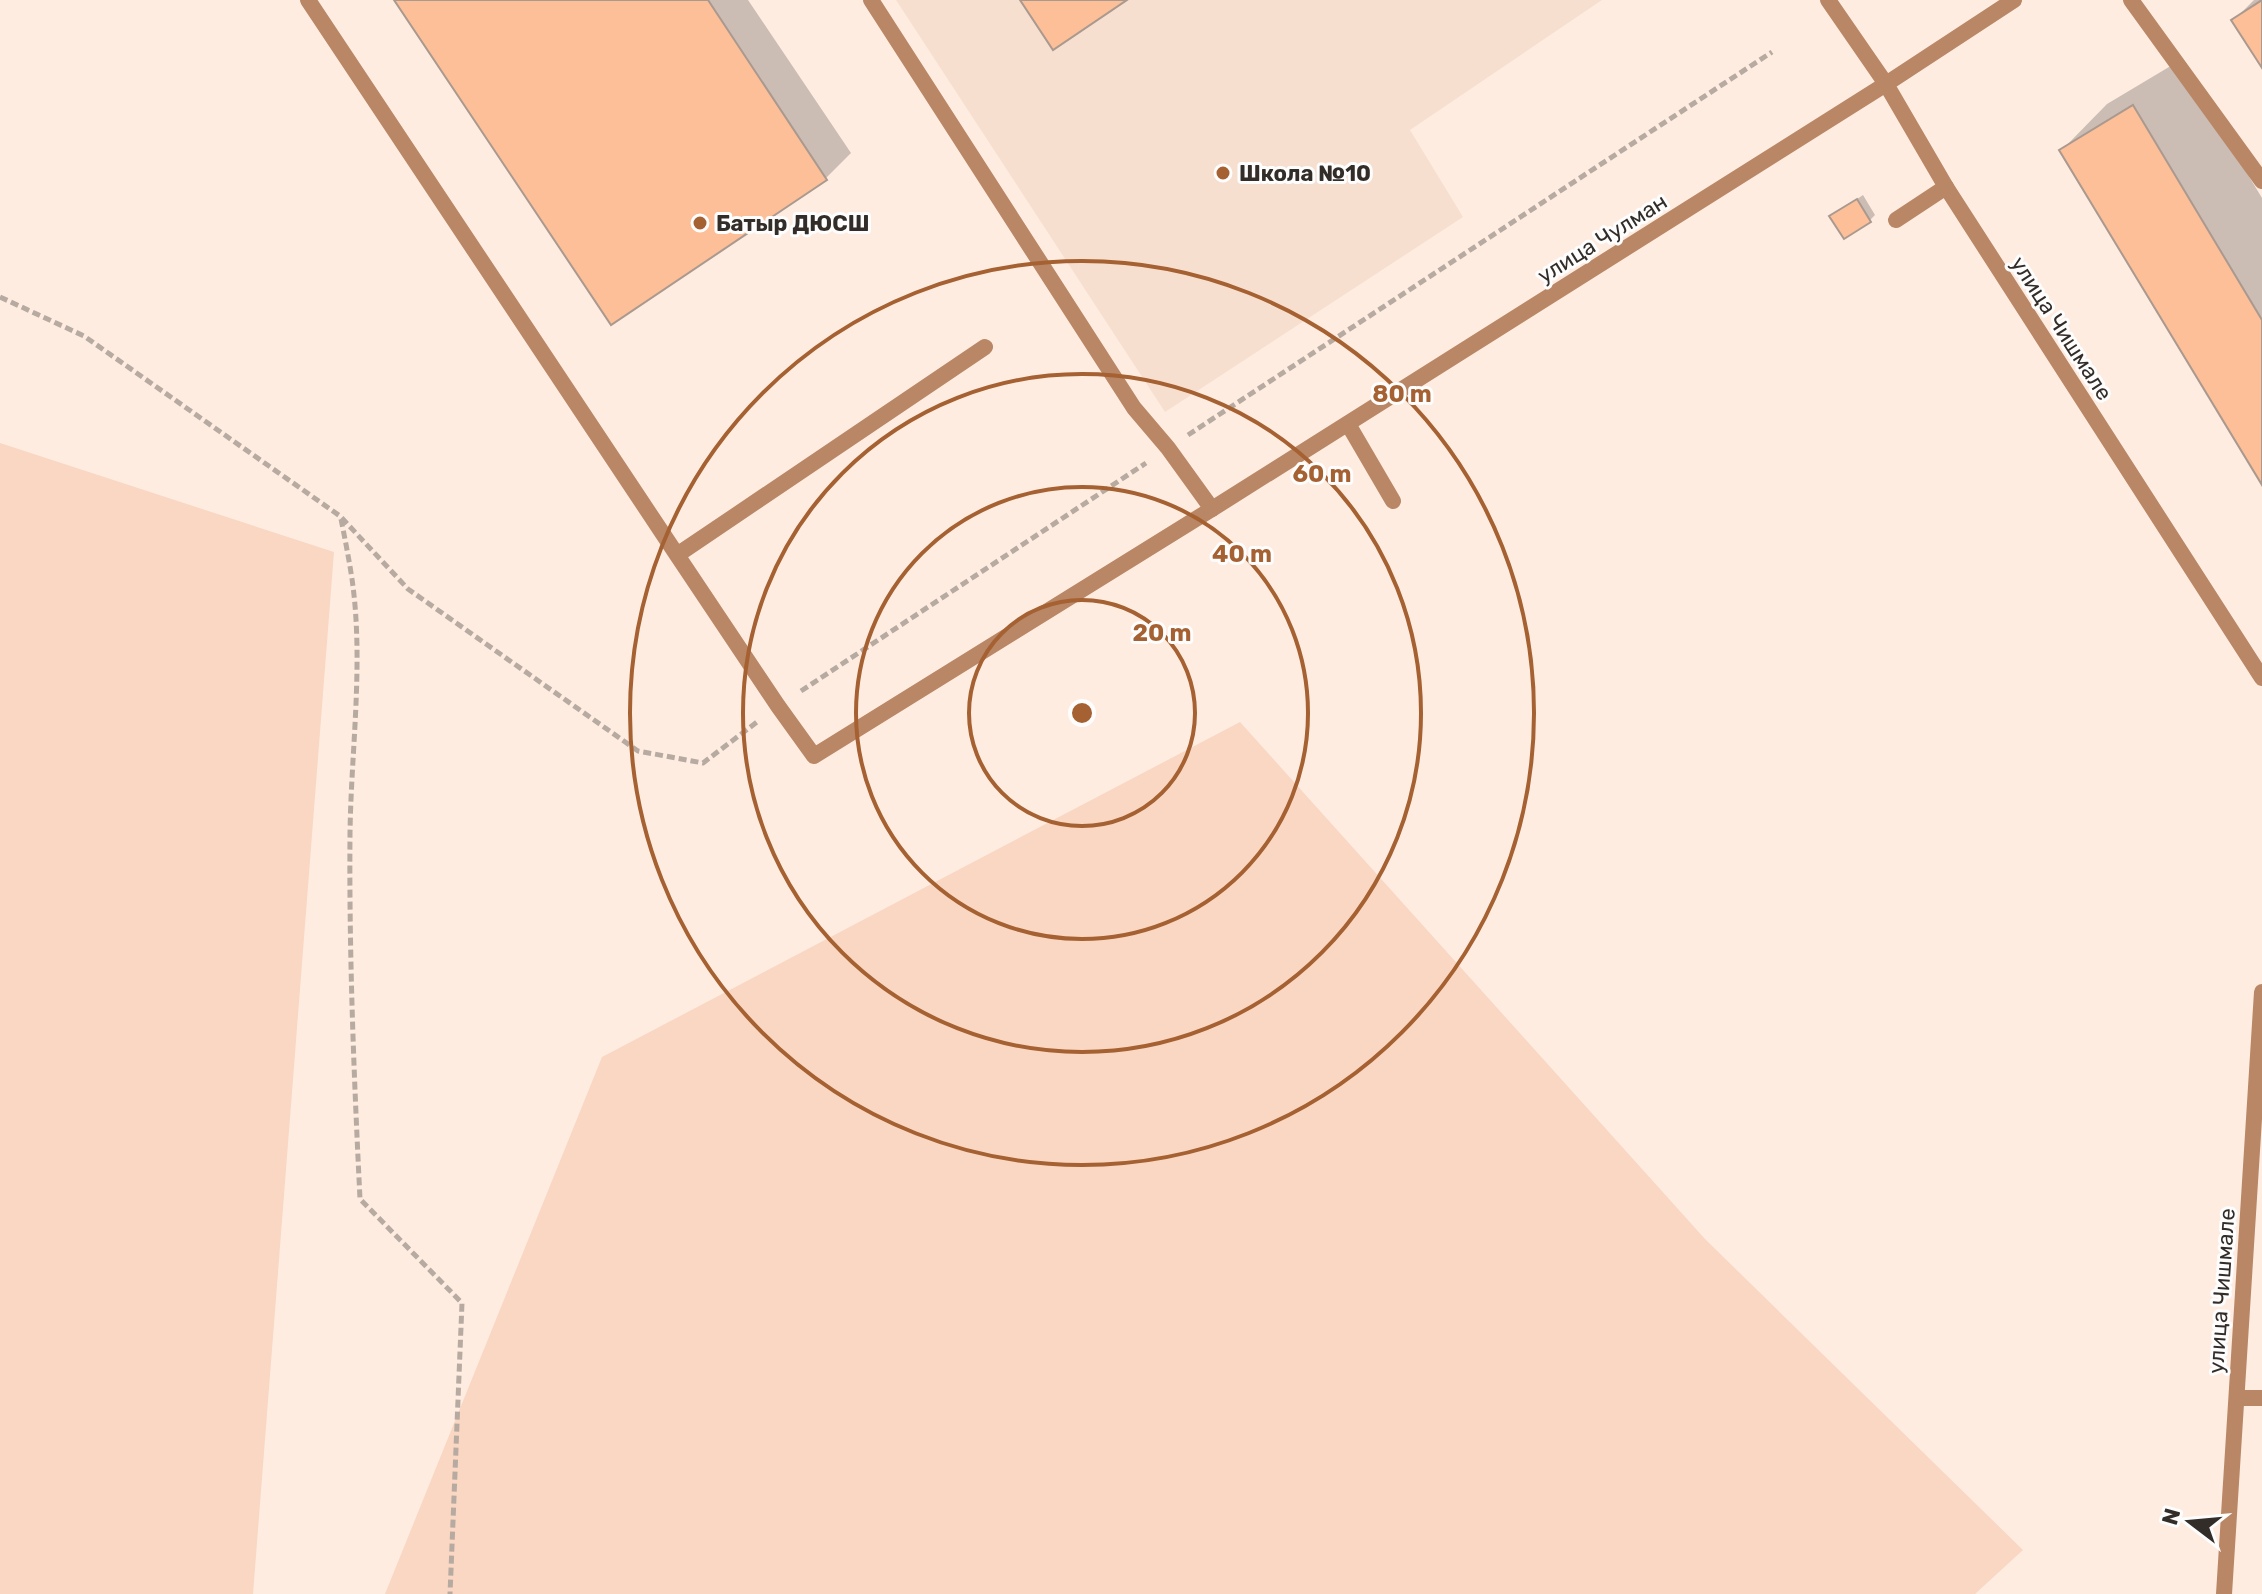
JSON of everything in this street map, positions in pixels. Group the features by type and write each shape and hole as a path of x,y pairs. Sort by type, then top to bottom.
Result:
{"street":[{"path":"308,0 778,706"},
{"path":"871,0 1134,408 1168,448 1212,509"},
{"name":"улица Чишмале","path":"1828,0 1886,84 1946,187 2262,678"},
{"name":"улица Чулман","path":"778,706 814,756 1348,424 2014,0"},
{"path":"2131,0 2262,181"},
{"path":"1896,220 1946,187"},
{"path":"677,555 985,347"},
{"path":"1348,424 1393,501"},
{"name":"улица Чишмале","path":"2224,1594 2262,992"},
{"path":"2237,1398 2262,1398"}],"path":[{"path":"0,297 84,336 340,516 408,589 638,751 703,763 778,706 1772,52"},
{"path":"340,516 353,580 355,635 356,714 350,833 353,1039 360,1199 462,1303 450,1594"}],"shaded area":[{"name":"Школа №10","path":"896,0 1602,0 1410,130 1463,217 1165,412"},
{"path":"0,443 334,552 253,1594 0,1594"},
{"path":"1240,722 1705,1239 2023,1550 1975,1594 385,1594 602,1057"}],"building":[{"path":"394,0 708,0 827,180 611,325"},
{"path":"1020,0 1127,0 1053,50"},
{"path":"2262,0 2262,68 2231,20"},
{"path":"2133,105 2262,320 2262,485 2059,150"},
{"path":"1857,199 1871,222 1844,239 1829,216"}],"place":[{"name":"Школа №10","path":"1223,173"},
{"name":"Батыр ДЮСШ","path":"700,223"}]}
